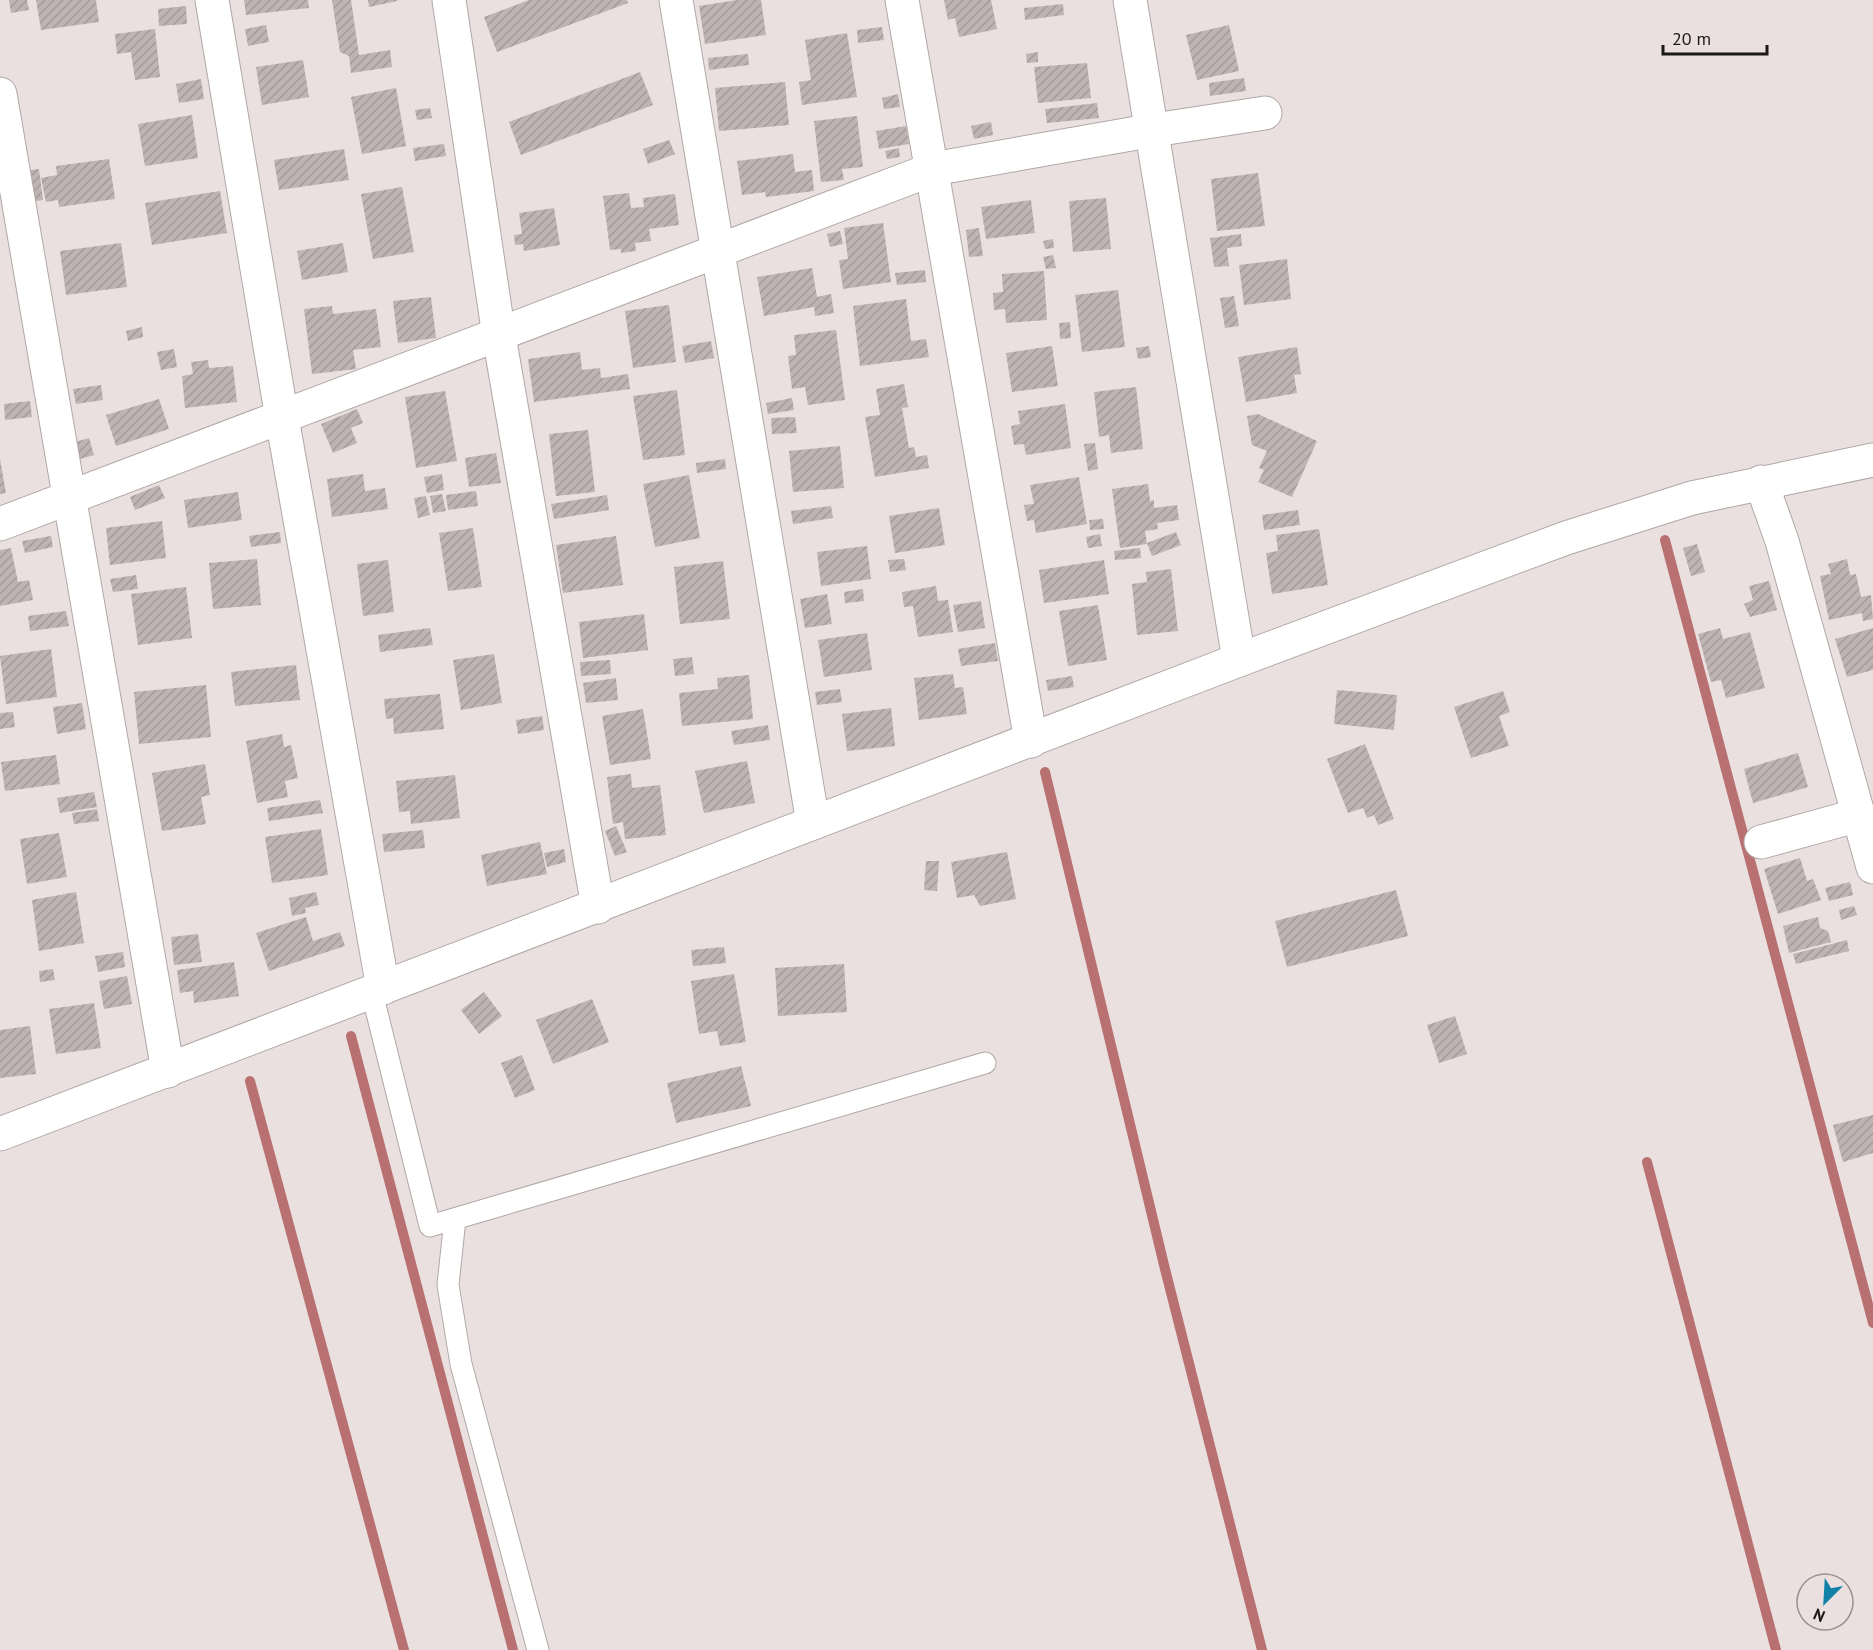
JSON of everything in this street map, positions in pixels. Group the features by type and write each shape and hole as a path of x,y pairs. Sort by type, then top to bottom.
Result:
{"street":[{"path":"212,0 377,991"},
{"path":"449,0 500,336 598,907"},
{"path":"675,0 813,823"},
{"path":"902,0 1031,741"},
{"path":"1130,0 1154,130 1239,660"},
{"path":"0,94 67,497 168,1071"},
{"path":"0,524 500,336 717,249 933,169 1265,113"},
{"path":"0,1134 1239,660 1566,538 1692,498 1873,460"},
{"path":"1761,482 1782,541 1864,809 1873,867"},
{"path":"1761,842 1864,809"}],"lane":[{"path":"377,991 430,1226 985,1063"},
{"path":"455,1219 448,1285 461,1364 538,1650"}],"building":[{"path":"9,0 27,0 29,10 11,13"},
{"path":"36,0 96,0 99,22 41,30"},
{"path":"244,0 308,0 309,8 246,15"},
{"path":"332,0 351,0 359,55 390,50 392,67 351,73 349,56 340,52"},
{"path":"368,0 397,0 397,1 369,7"},
{"path":"529,0 627,0 628,3 497,52 484,17"},
{"path":"737,0 761,0 766,35 705,44 699,6"},
{"path":"944,0 991,0 997,29 959,37 955,18 948,20"},
{"path":"1063,4 1064,15 1025,20 1024,8"},
{"path":"186,6 187,24 159,26 158,9"},
{"path":"266,25 269,42 248,46 245,29"},
{"path":"1229,25 1239,71 1197,80 1186,35"},
{"path":"882,27 884,40 858,43 857,30"},
{"path":"155,29 160,77 135,80 131,52 117,54 115,34"},
{"path":"847,33 857,97 802,105 799,82 811,80 805,40"},
{"path":"1038,52 1038,62 1027,63 1026,54"},
{"path":"748,54 749,65 709,70 708,58"},
{"path":"303,60 309,97 262,105 256,67"},
{"path":"1087,63 1091,98 1038,103 1034,67"},
{"path":"640,72 653,105 521,155 509,122"},
{"path":"1244,78 1246,91 1210,96 1209,83"},
{"path":"201,79 204,99 179,103 176,84"},
{"path":"785,82 789,125 719,131 715,88"},
{"path":"396,88 406,146 362,154 351,97"},
{"path":"898,94 900,107 884,109 882,98"},
{"path":"1097,103 1099,118 1047,123 1045,109"},
{"path":"430,108 432,118 417,120 415,110"},
{"path":"192,115 198,158 145,166 138,124"},
{"path":"857,116 863,167 842,169 844,180 821,182 814,121"},
{"path":"991,122 993,135 974,139 971,126"},
{"path":"906,126 909,144 879,149 876,131"},
{"path":"669,140 675,154 648,164 643,149"},
{"path":"444,144 446,156 415,161 413,148"},
{"path":"899,148 900,157 887,159 885,151"},
{"path":"344,149 349,180 279,190 274,160"},
{"path":"793,154 795,172 812,170 814,191 766,197 765,192 742,195 737,161"},
{"path":"109,159 115,199 59,207 58,200 46,202 41,178 57,175 56,166"},
{"path":"39,169 43,200 30,202 25,171"},
{"path":"1258,173 1265,226 1217,231 1211,179"},
{"path":"402,187 414,252 373,259 361,194"},
{"path":"220,191 227,233 152,245 145,203"},
{"path":"629,193 631,208 644,207 643,198 675,194 679,225 649,229 651,241 635,243 636,251 621,253 621,249 610,250 603,196"},
{"path":"1106,198 1111,249 1073,252 1069,201"},
{"path":"1031,200 1035,233 986,239 981,207"},
{"path":"554,208 560,245 524,251 523,244 515,245 514,235 522,234 519,213"},
{"path":"883,223 891,282 843,289 839,260 848,259 844,228"},
{"path":"979,228 983,256 969,257 966,230"},
{"path":"840,231 843,244 830,247 827,234"},
{"path":"1241,234 1242,246 1227,248 1229,266 1214,267 1210,238"},
{"path":"1053,239 1054,248 1045,249 1043,241"},
{"path":"121,243 127,287 66,295 60,251"},
{"path":"343,243 348,272 302,280 297,251"},
{"path":"1053,255 1056,268 1046,269 1043,257"},
{"path":"1287,259 1291,299 1244,305 1239,265"},
{"path":"812,268 817,297 831,294 834,313 815,316 814,307 764,316 757,277"},
{"path":"925,270 926,282 897,285 895,273"},
{"path":"1044,271 1047,320 1006,323 1005,309 994,310 993,293 1003,292 1002,274"},
{"path":"1118,290 1125,347 1082,352 1075,295"},
{"path":"1234,296 1239,326 1225,328 1220,298"},
{"path":"431,297 436,338 398,343 393,301"},
{"path":"906,299 911,341 926,339 929,357 860,366 853,306"},
{"path":"669,305 676,362 633,368 625,311"},
{"path":"332,306 333,314 376,309 381,347 353,350 356,369 312,374 304,309"},
{"path":"1070,322 1071,338 1060,339 1059,323"},
{"path":"142,327 143,337 128,341 126,331"},
{"path":"836,330 845,400 808,405 805,387 792,389 788,356 796,355 794,335"},
{"path":"711,341 714,358 685,363 682,346"},
{"path":"1052,346 1058,386 1012,392 1006,353"},
{"path":"1149,346 1151,357 1138,359 1136,348"},
{"path":"1297,347 1301,374 1294,375 1297,393 1246,402 1238,357"},
{"path":"174,349 177,367 161,370 157,352"},
{"path":"580,352 582,370 600,368 601,378 628,374 630,389 534,402 528,359"},
{"path":"208,360 209,368 233,366 237,402 185,408 182,376 193,374 191,362"},
{"path":"904,384 908,407 902,408 909,448 914,447 916,457 927,455 929,468 875,477 865,417 880,415 876,389"},
{"path":"101,385 103,400 76,404 73,389"},
{"path":"1136,387 1143,449 1111,453 1109,435 1099,437 1094,392"},
{"path":"677,390 685,455 643,460 633,396"},
{"path":"445,391 457,461 416,468 405,397"},
{"path":"792,398 794,410 768,414 766,403"},
{"path":"159,399 169,429 116,446 106,415"},
{"path":"30,401 32,417 5,420 4,404"},
{"path":"1065,404 1071,448 1026,455 1024,444 1014,445 1011,426 1020,424 1018,411"},
{"path":"357,409 363,423 351,428 357,443 333,453 321,424"},
{"path":"1258,414 1317,441 1292,497 1258,482 1264,470 1259,468 1267,451 1252,445 1247,416"},
{"path":"795,417 797,433 772,434 771,418"},
{"path":"588,430 595,492 556,496 549,434"},
{"path":"89,438 94,455 80,459 75,442"},
{"path":"1095,443 1098,469 1088,471 1084,444"},
{"path":"840,446 844,488 793,492 789,451"},
{"path":"496,453 501,483 469,487 465,458"},
{"path":"0,459 6,493 0,494"},
{"path":"725,459 726,469 697,473 696,463"},
{"path":"363,474 365,491 385,488 388,509 332,517 327,479"},
{"path":"442,474 444,490 427,493 424,477"},
{"path":"689,475 700,538 655,547 643,484"},
{"path":"1079,477 1087,524 1036,533 1034,520 1027,521 1024,505 1034,504 1030,485"},
{"path":"1148,484 1150,501 1154,500 1154,508 1177,505 1179,520 1157,523 1158,529 1145,531 1147,544 1120,548 1112,489"},
{"path":"159,485 165,498 135,510 130,497"},
{"path":"476,491 478,506 448,510 446,495"},
{"path":"238,492 242,520 188,528 184,500"},
{"path":"442,494 446,511 433,513 430,496"},
{"path":"607,495 609,510 554,519 551,504"},
{"path":"426,496 430,515 418,518 414,498"},
{"path":"831,506 833,518 793,524 791,511"},
{"path":"939,508 945,545 895,553 889,516"},
{"path":"1298,510 1300,525 1264,530 1262,515"},
{"path":"1103,519 1104,529 1090,530 1089,520"},
{"path":"162,521 166,558 110,565 106,528"},
{"path":"473,528 482,587 448,591 439,533"},
{"path":"1319,529 1328,585 1272,594 1266,553 1278,551 1276,535"},
{"path":"280,532 281,543 251,547 249,536"},
{"path":"1176,532 1181,545 1152,556 1147,543"},
{"path":"1100,534 1102,546 1088,548 1086,537"},
{"path":"51,536 53,547 25,553 22,541"},
{"path":"616,536 623,585 563,593 556,545"},
{"path":"1697,544 1705,572 1691,576 1683,548"},
{"path":"867,546 871,579 821,586 817,552"},
{"path":"11,548 18,582 29,580 33,600 0,606 0,550"},
{"path":"1140,548 1141,558 1115,560 1114,551"},
{"path":"257,559 261,605 213,609 209,563"},
{"path":"904,559 906,570 890,572 888,560"},
{"path":"1847,559 1850,575 1856,574 1861,597 1871,595 1873,619 1863,621 1862,613 1829,620 1820,576 1831,574 1828,564"},
{"path":"388,560 394,612 363,616 357,564"},
{"path":"1104,560 1109,594 1044,603 1039,570"},
{"path":"723,561 730,619 680,624 674,567"},
{"path":"1171,569 1178,631 1137,635 1132,584 1147,582 1146,572"},
{"path":"136,575 138,589 113,592 110,579"},
{"path":"1769,581 1777,610 1750,617 1744,604 1753,600 1749,586"},
{"path":"936,586 938,601 948,600 953,632 918,637 913,606 904,607 902,592"},
{"path":"186,587 192,638 138,645 131,594"},
{"path":"863,589 864,601 845,603 844,592"},
{"path":"827,594 832,624 805,628 800,599"},
{"path":"981,601 985,628 958,632 953,605"},
{"path":"1098,605 1107,660 1068,666 1059,611"},
{"path":"66,611 69,626 30,631 28,616"},
{"path":"644,614 648,650 583,658 579,622"},
{"path":"430,628 433,645 380,652 378,635"},
{"path":"1720,628 1723,639 1750,632 1765,688 1726,698 1721,680 1711,682 1698,634"},
{"path":"1873,628 1873,670 1847,677 1835,639"},
{"path":"867,633 872,670 824,677 818,640"},
{"path":"995,643 998,661 961,666 958,649"},
{"path":"51,649 57,697 6,704 0,656"},
{"path":"494,654 502,703 461,710 453,660"},
{"path":"692,657 694,674 675,676 673,659"},
{"path":"610,660 611,674 581,676 580,662"},
{"path":"296,665 300,700 235,706 231,672"},
{"path":"953,674 955,688 963,687 967,714 919,720 914,678"},
{"path":"749,675 753,719 682,726 679,693 718,689 717,678"},
{"path":"1072,676 1074,687 1048,691 1046,680"},
{"path":"616,678 618,700 586,703 583,683"},
{"path":"206,685 211,737 139,744 134,692"},
{"path":"840,689 842,702 817,705 815,692"},
{"path":"1337,690 1397,695 1394,730 1334,724"},
{"path":"1503,691 1510,712 1499,716 1509,746 1471,758 1454,707"},
{"path":"440,694 444,729 394,734 393,718 386,719 384,699"},
{"path":"82,703 86,729 57,734 53,707"},
{"path":"891,708 895,746 847,751 842,714"},
{"path":"643,709 651,759 610,765 602,716"},
{"path":"13,712 15,727 0,729 0,713"},
{"path":"542,716 544,730 518,734 516,720"},
{"path":"768,725 770,740 734,745 731,731"},
{"path":"282,734 284,747 291,745 298,778 285,781 288,797 257,803 246,741"},
{"path":"1365,744 1394,819 1378,825 1374,815 1367,818 1363,808 1348,813 1327,759"},
{"path":"1798,753 1808,787 1753,803 1744,769"},
{"path":"56,755 60,784 5,791 1,762"},
{"path":"747,761 755,803 704,813 695,771"},
{"path":"205,764 210,795 201,797 206,824 162,831 152,773"},
{"path":"631,774 632,788 660,785 666,835 625,839 623,822 613,824 607,777"},
{"path":"455,775 460,818 411,824 410,811 399,812 396,781"},
{"path":"94,792 97,807 60,813 57,798"},
{"path":"320,800 323,813 269,821 267,808"},
{"path":"97,809 99,821 74,824 72,813"},
{"path":"616,826 627,852 615,856 605,831"},
{"path":"321,829 328,875 272,883 265,837"},
{"path":"423,830 425,848 384,852 382,834"},
{"path":"59,833 67,877 27,884 20,839"},
{"path":"540,842 547,874 487,886 481,855"},
{"path":"564,849 566,862 547,867 544,853"},
{"path":"1007,852 1016,899 980,906 974,895 957,898 951,862"},
{"path":"1800,858 1807,881 1813,879 1821,900 1778,914 1764,869"},
{"path":"926,861 939,861 937,891 924,890"},
{"path":"1850,882 1853,895 1829,901 1825,888"},
{"path":"1396,890 1408,936 1287,967 1275,921"},
{"path":"76,892 84,943 39,951 32,900"},
{"path":"316,892 319,905 305,908 306,913 292,916 289,898"},
{"path":"1854,906 1857,915 1841,920 1839,910"},
{"path":"306,917 313,941 340,932 345,946 269,971 256,933"},
{"path":"1818,917 1820,928 1828,931 1831,942 1789,953 1783,926"},
{"path":"198,934 202,962 174,965 171,937"},
{"path":"1847,940 1849,951 1796,964 1793,954"},
{"path":"724,947 726,963 693,966 691,950"},
{"path":"123,952 125,967 98,972 95,956"},
{"path":"234,962 239,996 194,1003 193,991 180,993 177,970"},
{"path":"844,964 847,1012 778,1016 775,968"},
{"path":"53,969 55,980 40,982 39,971"},
{"path":"734,974 746,1042 720,1046 717,1031 699,1034 691,981"},
{"path":"127,976 132,1004 104,1009 99,981"},
{"path":"484,992 502,1016 479,1034 461,1010"},
{"path":"592,999 609,1042 553,1064 536,1020"},
{"path":"94,1003 101,1048 56,1054 49,1009"},
{"path":"1455,1016 1467,1054 1439,1063 1427,1025"},
{"path":"30,1026 36,1074 0,1078 0,1030"},
{"path":"522,1055 535,1090 515,1098 501,1063"},
{"path":"741,1066 751,1106 676,1123 667,1083"},
{"path":"1873,1115 1873,1153 1843,1162 1833,1125"}],"waterway":[{"path":"1665,540 1873,1323"},
{"path":"1045,772 1165,1269 1262,1650"},
{"path":"351,1036 513,1650"},
{"path":"250,1081 404,1650"},
{"path":"1647,1162 1776,1650"}]}
